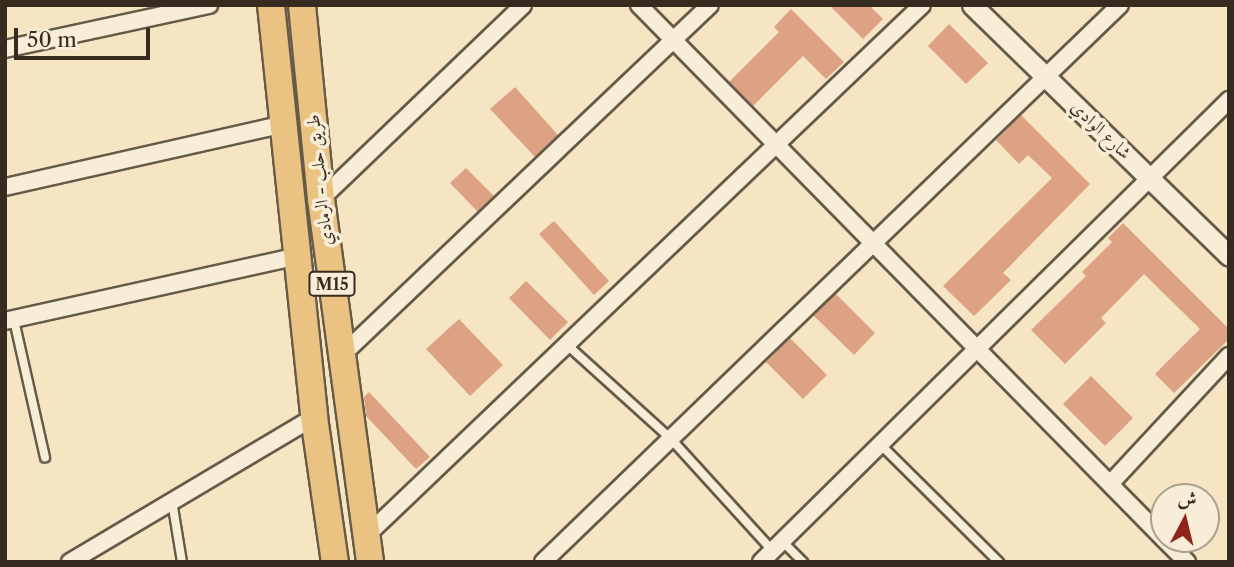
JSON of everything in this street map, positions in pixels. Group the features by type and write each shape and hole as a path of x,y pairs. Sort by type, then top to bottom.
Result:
{"highway":[{"name":"طريق حلب - الرمادي","path":"271,5 314,417 335,562"},
{"name":"طريق حلب - الرمادي","path":"307,9 321,199 367,550"}],"street":[{"path":"5,49 209,5"},
{"path":"321,199 523,5"},
{"path":"639,5 1150,525"},
{"path":"341,356 710,5"},
{"path":"367,550 566,344 922,5"},
{"name":"شارع الوادي","path":"972,5 1229,256"},
{"path":"542,562 1120,5"},
{"path":"772,551 1229,100"},
{"path":"5,187 285,124"},
{"path":"10,321 298,256"},
{"path":"1110,484 1229,356"},
{"path":"69,562 314,417"}],"lane":[{"path":"10,321 45,458"},
{"path":"566,344 670,439 772,551 803,562"},
{"path":"880,444 999,562"},
{"path":"172,501 182,562"}],"building":[{"path":"829,5 869,5 883,19 863,39"},
{"path":"791,9 844,62 826,79 803,56 753,106 729,82 779,32 774,27"},
{"path":"949,24 988,63 966,84 928,46"},
{"path":"515,87 558,135 535,157 490,109"},
{"path":"1021,115 1090,184 1003,273 1011,280 974,316 943,286 1052,178 1028,155 1019,164 996,140"},
{"path":"466,168 494,196 478,212 450,183"},
{"path":"554,221 609,281 594,295 539,234"},
{"path":"1123,223 1229,329 1229,339 1174,393 1155,374 1200,329 1144,274 1101,318 1106,323 1065,364 1031,330 1086,276 1082,272 1112,242 1108,238"},
{"path":"526,281 568,322 550,340 509,298"},
{"path":"836,294 875,333 854,355 813,315"},
{"path":"459,319 503,365 470,396 426,349"},
{"path":"790,338 827,375 803,399 766,362"},
{"path":"1091,376 1133,418 1105,446 1063,404"},
{"path":"369,392 430,457 416,469 366,416 364,397"}]}
